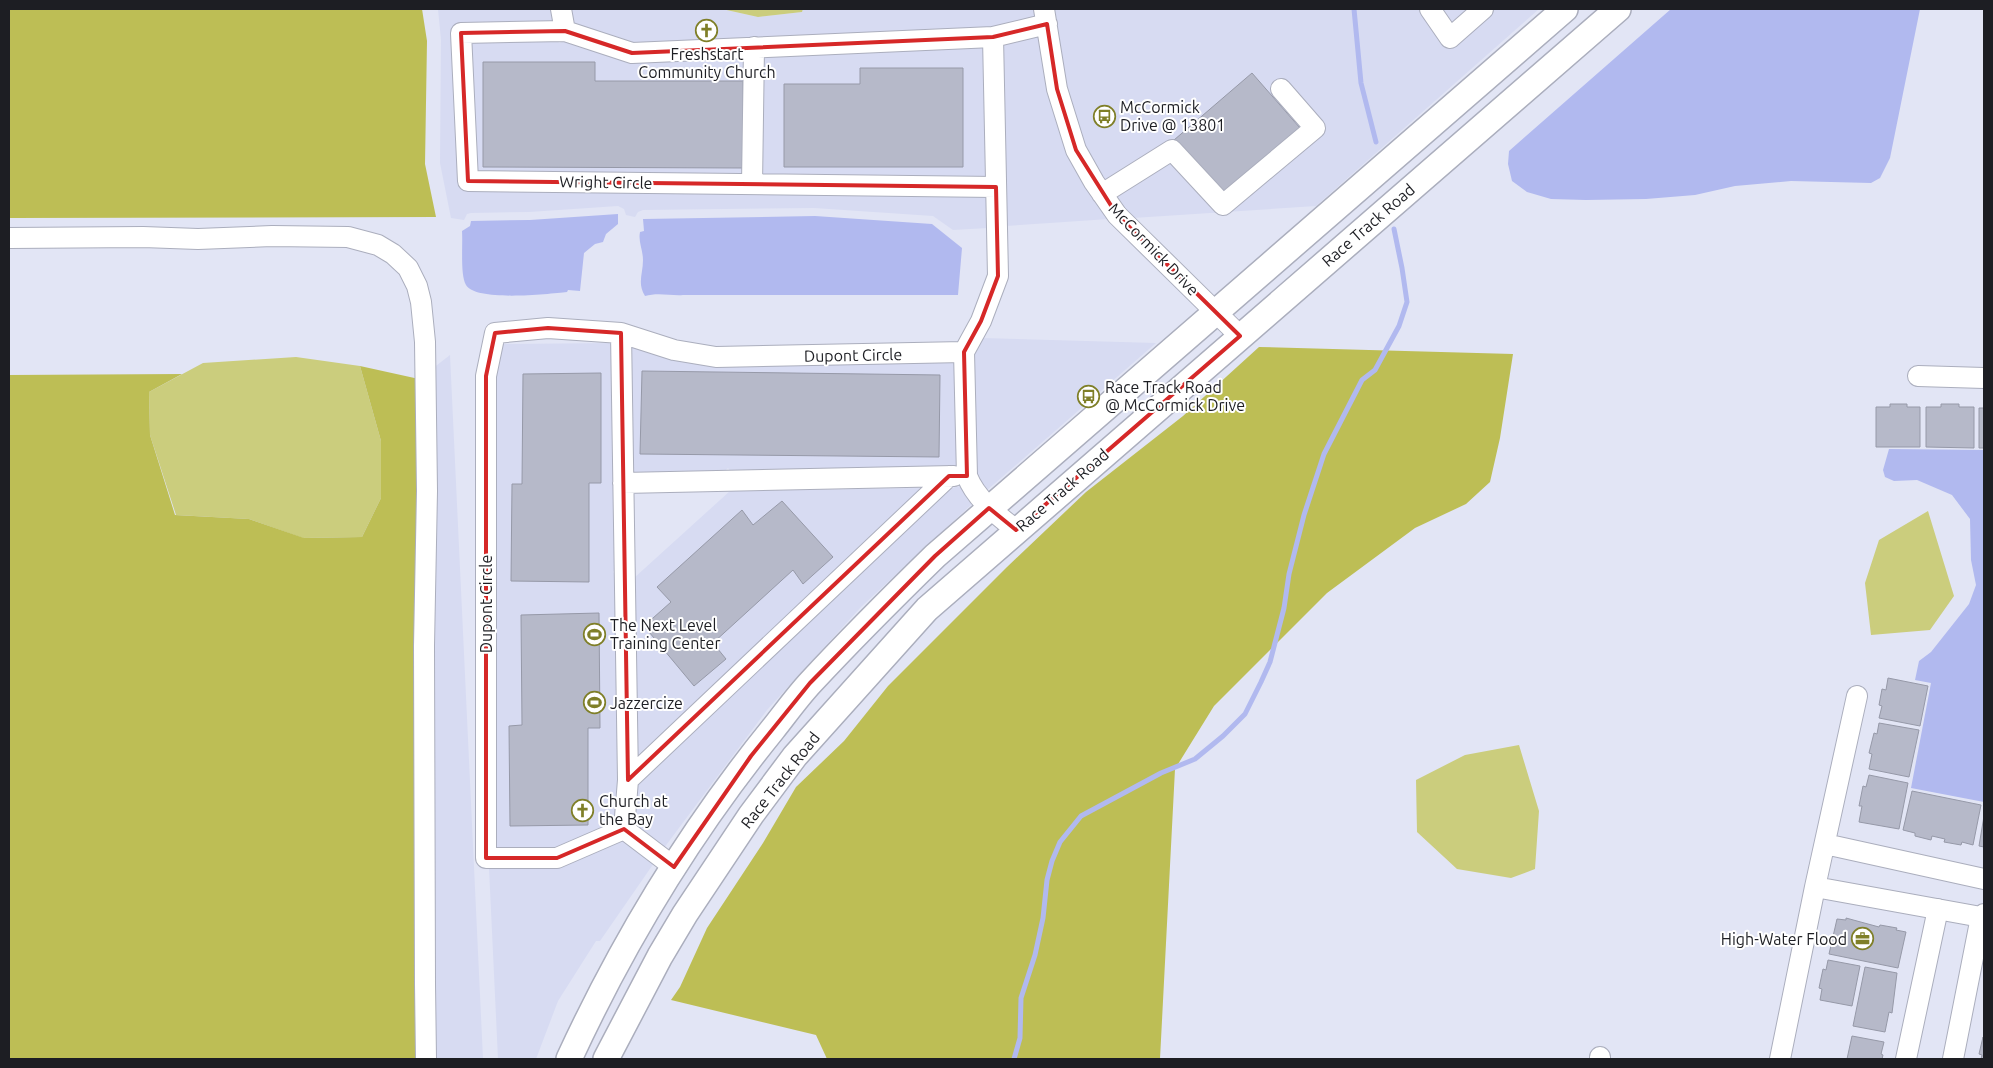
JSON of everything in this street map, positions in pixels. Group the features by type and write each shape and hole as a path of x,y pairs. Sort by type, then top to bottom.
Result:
{"main road":[{"path":"569,1059 592,1009 619,959 674,867 710,813 751,756 810,684 893,596 989,508 1565,9"},
{"name":"Race Track Road","path":"606,1059 660,956 685,914 751,815 796,756 927,609 1618,9"}],"street":[{"path":"560,9 565,31"},
{"path":"1430,9 1450,38 1483,9"},
{"name":"Wright Circle","path":"996,187 468,181 461,33 565,31 632,53 993,37 1045,16"},
{"name":"McCormick Drive","path":"1045,16 1057,89 1076,150 1102,194 1117,215 1240,336"},
{"path":"628,780 958,476 964,352 982,322 998,276 993,37"},
{"path":"752,184 754,47"},
{"path":"1102,194 1172,150 1223,205 1315,128 1280,89"},
{"path":"9,238 143,237 198,239 272,236 348,238 378,246 393,254 408,268 417,286 421,302 425,342 424,984 426,1059"},
{"name":"Dupont Circle","path":"624,829 557,858 486,858 486,376 495,332 548,328 621,333 674,350 716,357 964,352"},
{"path":"621,333 628,780 624,829 674,867"},
{"path":"1918,376 1984,378"},
{"path":"623,483 958,476 971,487 989,508 1016,530"},
{"path":"1780,1059 1857,696"},
{"path":"1825,844 1984,879"},
{"path":"1815,887 1982,915 1975,994 1953,1059"},
{"path":"1906,1059 1938,909"}],"highlighted area":[{"path":"1047,24 1057,89 1076,150 1117,215 1240,336 1016,530 989,508 935,556 810,683 751,756 674,867 624,829 557,858 486,858 486,376 495,333 548,328 621,333 628,780 949,476 967,476 964,352 981,321 998,276 996,187 468,181 461,33 565,31 632,53 993,37"}],"shaded area":[{"path":"9,9 422,9 427,41 425,164 436,217 9,218"},
{"path":"438,9 552,9 554,22 461,24 459,181 988,196 988,228 953,230 933,216 814,208 643,210 638,212 635,217 626,215 624,209 618,206 529,212 471,213 467,214 464,220 451,218 440,163 441,40"},
{"path":"569,9 722,9 758,17 802,12 803,9 1035,9 1037,16 992,27 633,43 574,24"},
{"path":"1053,9 1539,9 1316,206 1133,218 1123,208 1101,177 1084,146 1066,86"},
{"path":"1040,35 1109,219 1005,226 1002,44"},
{"path":"558,41 559,43 565,41 632,63 985,47 987,177 476,171 470,43"},
{"path":"982,338 1156,343 986,491 975,474 973,355"},
{"path":"613,343 616,568 613,572 617,577 620,780 616,822 555,848 495,848 494,377 502,344"},
{"path":"630,346 672,360 716,367 956,362 958,467 731,472 728,468 724,472 631,473"},
{"path":"1259,347 1513,354 1500,438 1490,482 1466,504 1415,528 1327,593 1214,706 1175,769 1160,1059 827,1059 816,1035 671,1000 680,987 707,928 763,843 796,787 844,741 888,686 1007,567 1086,492 1183,416"},
{"path":"450,355 483,1059 428,1059 419,379"},
{"path":"360,366 419,379 428,1059 9,1059 9,375 182,374 149,392 150,435 175,515 249,519 304,538 362,537 381,498 381,441"},
{"path":"961,486 973,503 861,607 767,710 664,848 633,824 637,785 952,488"},
{"path":"925,488 636,760 634,578 730,491"},
{"path":"623,840 654,863 600,941 596,941 558,1001 536,1059 498,1059 489,868"}],"green space":[{"path":"722,9 803,9 802,12 758,17"},
{"path":"296,357 360,366 381,441 381,498 362,537 303,538 249,519 176,515 150,435 149,392 203,363"},
{"path":"1928,511 1954,596 1930,630 1871,635 1865,583 1879,540"},
{"path":"1519,745 1539,811 1535,869 1511,878 1457,869 1417,832 1416,780 1465,755"}],"water":[{"path":"1671,9 1920,9 1890,158 1880,178 1871,183 1791,181 1735,186 1695,195 1646,199 1586,200 1551,199 1527,192 1512,181 1508,164 1509,151"},
{"path":"618,214 618,224 606,234 603,242 595,244 584,253 580,291 568,290 567,292 513,296 483,294 472,290 466,285 462,267 462,231 470,226 471,221 530,220"},
{"path":"815,216 932,224 962,248 958,295 660,294 645,296 641,287 643,260 640,232 644,231 643,219"},
{"path":"1889,449 1984,450 1984,802 1911,788 1931,683 1915,680 1919,661 1931,652 1969,604 1976,585 1971,560 1970,519 1952,495 1917,480 1894,481 1885,477 1883,470"}],"building":[{"path":"483,62 595,62 595,81 743,81 744,168 483,167"},
{"path":"860,68 963,68 963,167 784,167 784,84 860,84"},
{"path":"1252,73 1300,128 1220,196 1174,140"},
{"path":"642,371 940,375 939,457 640,454"},
{"path":"601,373 601,483 589,483 589,582 511,581 512,484 522,484 523,374"},
{"path":"1890,404 1907,404 1907,407 1920,407 1920,447 1876,447 1876,407 1890,407"},
{"path":"1941,404 1959,404 1959,407 1974,407 1974,448 1926,447 1926,407 1941,407"},
{"path":"1979,408 1984,408 1984,448 1979,448"},
{"path":"782,501 833,557 803,584 793,570 713,643 726,659 694,686 644,626 671,602 657,587 742,510 753,525"},
{"path":"599,613 600,728 588,728 588,825 510,826 509,726 522,725 521,615"},
{"path":"1888,678 1928,686 1920,726 1879,718 1882,706 1879,705 1882,689 1886,690"},
{"path":"1879,723 1919,730 1909,777 1869,769 1872,754 1869,753 1874,733 1877,734"},
{"path":"1869,775 1908,783 1899,829 1859,822 1862,806 1859,806 1863,786 1866,787"},
{"path":"1912,791 1981,805 1973,845 1962,842 1961,845 1944,842 1945,839 1932,836 1931,840 1915,836 1915,833 1903,830"},
{"path":"1984,816 1984,847 1979,846"},
{"path":"1846,918 1879,927 1880,925 1897,928 1896,930 1906,932 1898,968 1829,954 1837,919 1846,920"},
{"path":"1828,960 1860,966 1852,1006 1820,1000 1822,989 1819,988 1823,969 1826,970"},
{"path":"1865,967 1897,973 1892,1013 1889,1012 1885,1032 1853,1026"},
{"path":"1852,1036 1884,1042 1881,1054 1883,1055 1882,1059 1847,1059"},
{"path":"1983,1037 1984,1059 1981,1059 1982,1055 1979,1054"}],"waterway":[{"path":"1354,9 1361,83 1376,142"},
{"path":"1014,1059 1020,1038 1021,998 1035,955 1043,918 1047,880 1060,842 1081,816 1161,773 1195,759 1223,736 1245,714 1261,682 1270,662 1304,515 1324,454 1362,380 1375,370 1399,326 1407,302 1394,229"}],"place":[{"name":"Freshstart Community Church","path":"707,30"},
{"name":"McCormick Drive @ 13801","path":"1104,116"},
{"name":"Race Track Road @ McCormick Drive","path":"1089,396"},
{"name":"The Next Level Training Center","path":"594,634"},
{"name":"Jazzercize","path":"594,703"},
{"name":"Church at the Bay","path":"583,810"},
{"name":"High-Water Flood","path":"1863,939"}]}
